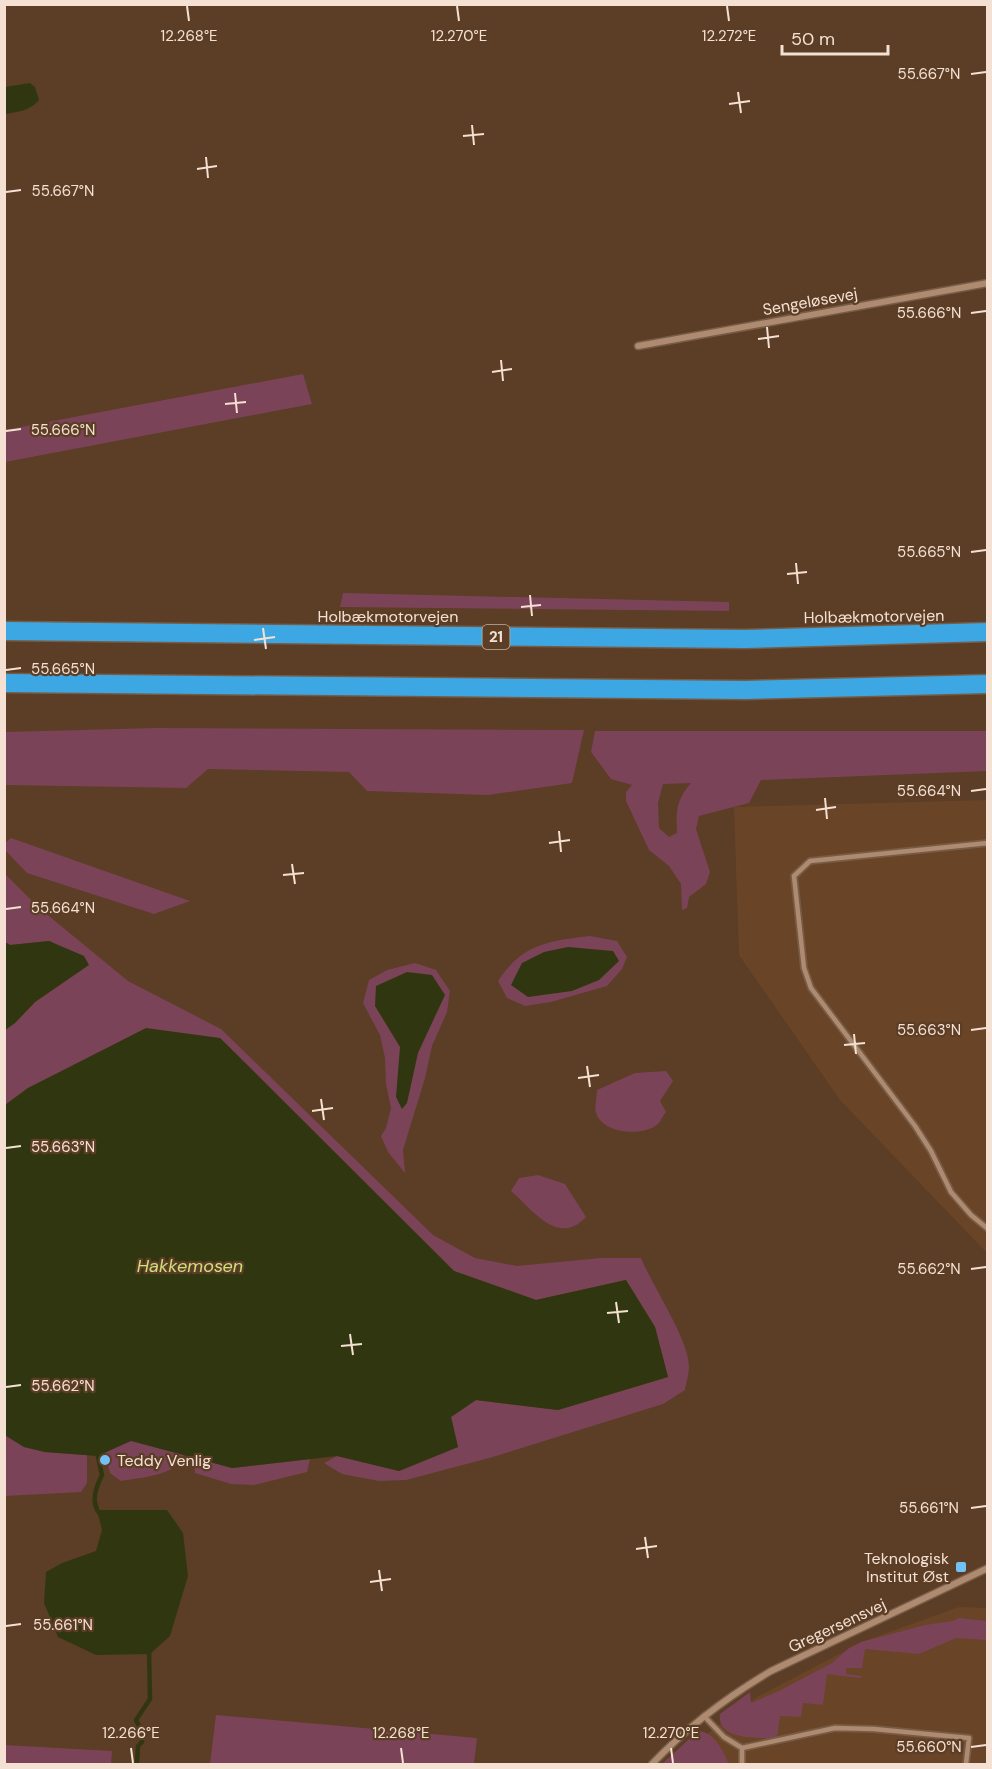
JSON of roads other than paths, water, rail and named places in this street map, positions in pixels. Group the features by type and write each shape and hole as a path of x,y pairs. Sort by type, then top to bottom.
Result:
{"highway":[{"path":"941,634 987,622"},
{"name":"Holbækmotorvejen","path":"4,631 744,639 987,633"},
{"path":"4,682 744,690 987,684"}],"street":[{"name":"Sengeløsevej","path":"638,346 987,283"},
{"name":"Gregersensvej","path":"652,1764 704,1716 737,1691 771,1671 987,1568"}],"lane":[{"path":"987,843 810,861 794,876 804,968 811,988 915,1126 932,1151 951,1192 987,1229"},
{"path":"704,1716 724,1737 742,1748 835,1728 874,1729 969,1738 966,1764"},
{"path":"742,1748 742,1764"}],"water":[{"path":"30,83 35,87 39,100 27,109 5,114 5,87"},
{"path":"49,941 84,956 89,965 35,1002 5,1030 5,942 10,945"},
{"path":"568,947 613,951 619,961 599,980 572,991 528,997 511,985 522,963 544,952"},
{"path":"407,972 432,975 445,995 418,1053 407,1103 402,1109 396,1097 400,1047 375,1006 376,986"},
{"name":"Hakkemosen","path":"146,1028 220,1038 454,1271 536,1300 626,1280 655,1327 668,1377 558,1410 476,1400 451,1417 458,1447 399,1471 337,1456 232,1468 131,1441 97,1456 45,1452 24,1447 5,1435 5,1105 28,1088"},
{"path":"97,1510 167,1510 183,1533 188,1576 170,1636 150,1654 96,1655 58,1637 44,1603 46,1572 62,1563 96,1551 102,1530"}],"waterway":[{"path":"97,1452 102,1475 96,1489 95,1505 100,1514"},
{"path":"137,1764 142,1732 136,1720 150,1699 149,1648"}],"place":[{"name":"Teddy Venlig","path":"105,1460"},
{"name":"Teknologisk Institut Øst","path":"961,1567"}]}
